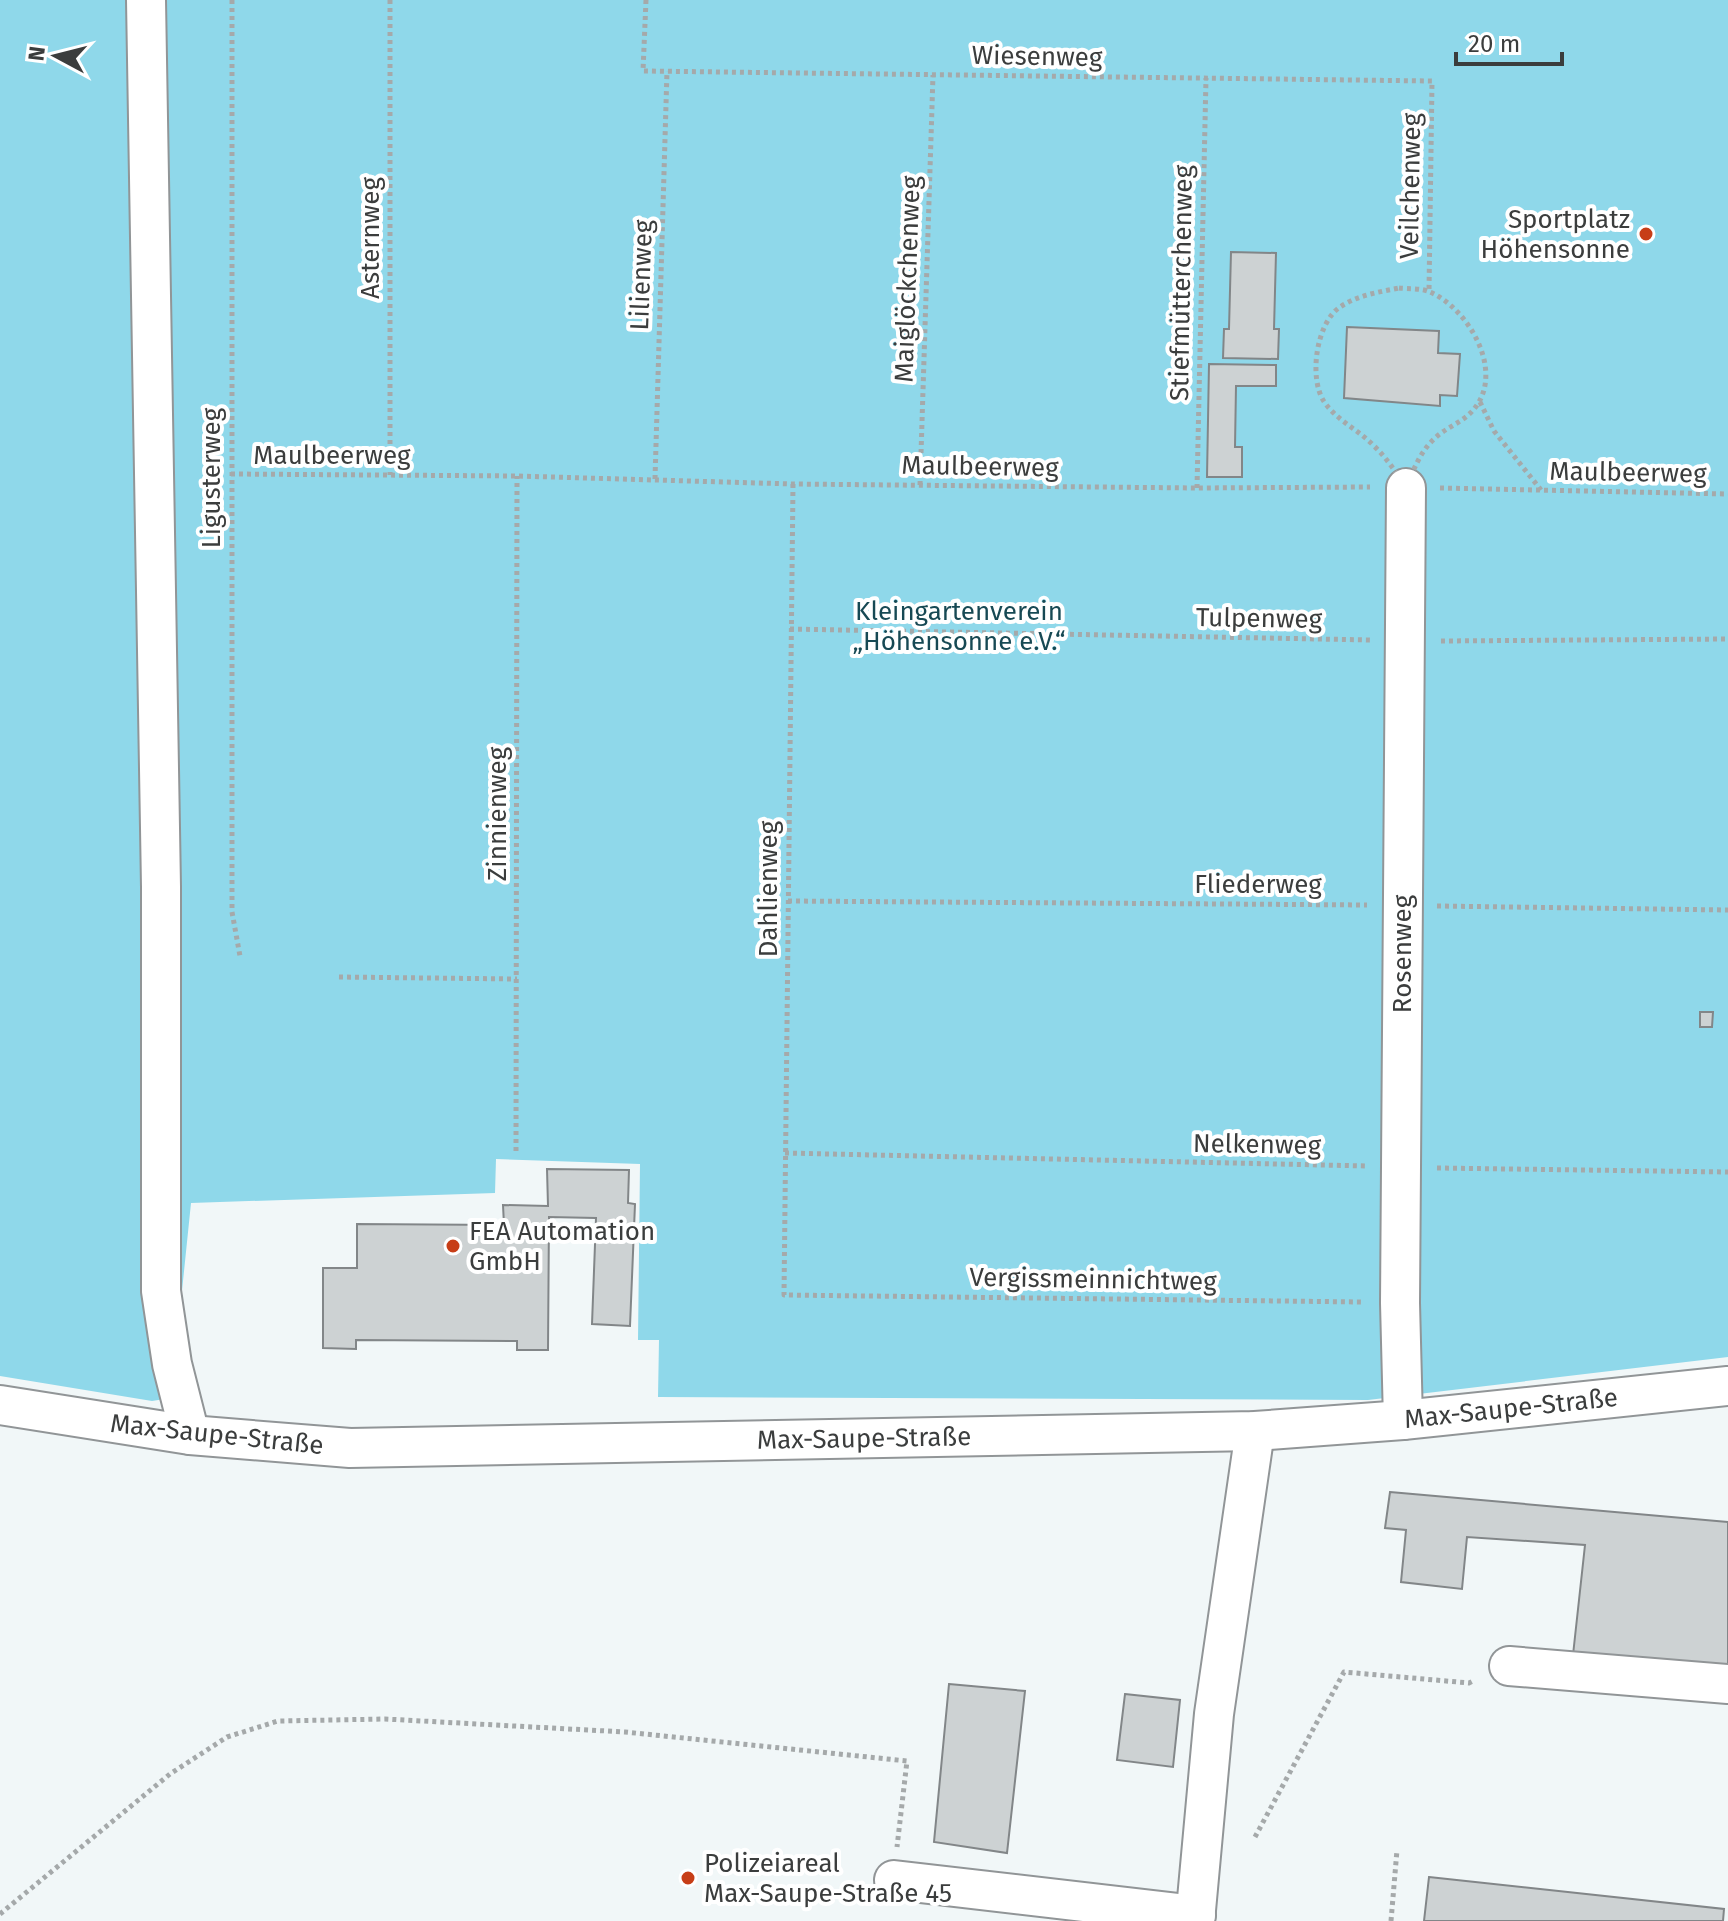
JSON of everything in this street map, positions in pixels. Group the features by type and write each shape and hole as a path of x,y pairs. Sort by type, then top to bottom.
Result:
{"street":[{"path":"146,0 161,887 161,1291 172,1364 190,1435"},
{"name":"Rosenweg","path":"1403,1420 1400,1303 1403,641 1407,488"},
{"name":"Max-Saupe-Straße","path":"0,1405 190,1435 350,1448 1255,1431 1403,1420 1728,1386"},
{"path":"894,1880 1195,1918 1214,1714 1255,1431"},
{"path":"1509,1666 1728,1684"}],"path":[{"name":"Ligusterweg","path":"232,0 232,912 240,956"},
{"name":"Asternweg","path":"390,0 390,475"},
{"name":"Wiesenweg","path":"646,0 643,71 1432,81"},
{"name":"Lilienweg","path":"655,479 667,71"},
{"name":"Maiglöckchenweg","path":"920,485 933,75"},
{"name":"Stiefmütterchenweg","path":"1197,488 1206,78"},
{"name":"Veilchenweg","path":"1429,291 1432,81"},
{"path":"1399,288 1429,291 1462,316 1482,348 1485,384 1480,402 1471,414 1434,438 1418,460 1407,488 1370,441 1345,424 1323,401 1315,369 1320,338 1338,308 1368,294 1399,288"},
{"path":"1480,402 1494,431 1542,490"},
{"name":"Maulbeerweg","path":"231,474 517,476 793,484 1407,488 1728,494"},
{"name":"Zinnienweg","path":"516,1151 517,476"},
{"name":"Dahlienweg","path":"784,1295 793,484"},
{"name":"Tulpenweg","path":"790,629 1403,641 1728,639"},
{"name":"Fliederweg","path":"788,901 1728,910"},
{"path":"339,977 517,979"},
{"name":"Nelkenweg","path":"785,1153 1728,1172"},
{"name":"Vergissmeinnichtweg","path":"784,1295 1400,1303"},
{"path":"1255,1837 1344,1672 1469,1683 1509,1666"},
{"path":"0,1914 170,1774 227,1737 278,1721 385,1719 625,1732 907,1761 894,1880"},
{"path":"1391,1921 1397,1850"}],"green space":[{"name":"Kleingartenverein „Höhensonne e.V.“","path":"0,0 1728,0 1728,1357 1368,1400 658,1397 659,1340 638,1340 640,1164 496,1159 495,1193 191,1203 171,1398 152,1401 0,1376"}],"building":[{"path":"1231,252 1276,253 1274,329 1279,329 1278,359 1223,358 1224,329 1229,329"},
{"path":"1347,327 1439,331 1438,353 1460,354 1457,396 1440,395 1440,406 1344,398"},
{"path":"1209,364 1276,365 1276,386 1236,386 1235,447 1242,447 1242,477 1207,477"},
{"path":"1700,1012 1713,1012 1712,1027 1700,1027"},
{"name":"FEA Automation GmbH","path":"547,1169 629,1170 628,1203 635,1204 630,1326 592,1324 596,1218 549,1217 548,1350 517,1350 517,1341 356,1340 356,1349 323,1348 323,1268 357,1268 357,1224 504,1225 503,1205 548,1206"},
{"path":"1390,1492 1728,1522 1728,1670 1573,1655 1585,1545 1467,1537 1462,1589 1401,1582 1406,1530 1385,1528"},
{"path":"949,1684 1025,1691 1007,1853 934,1842"},
{"path":"1125,1694 1180,1700 1173,1767 1117,1760"},
{"path":"1429,1877 1724,1909 1723,1921 1424,1921"}],"place":[{"name":"Sportplatz Höhensonne","path":"1646,234"},
{"name":"FEA Automation GmbH","path":"453,1246"},
{"name":"Polizeiareal Max-Saupe-Straße 45","path":"688,1878"}]}
